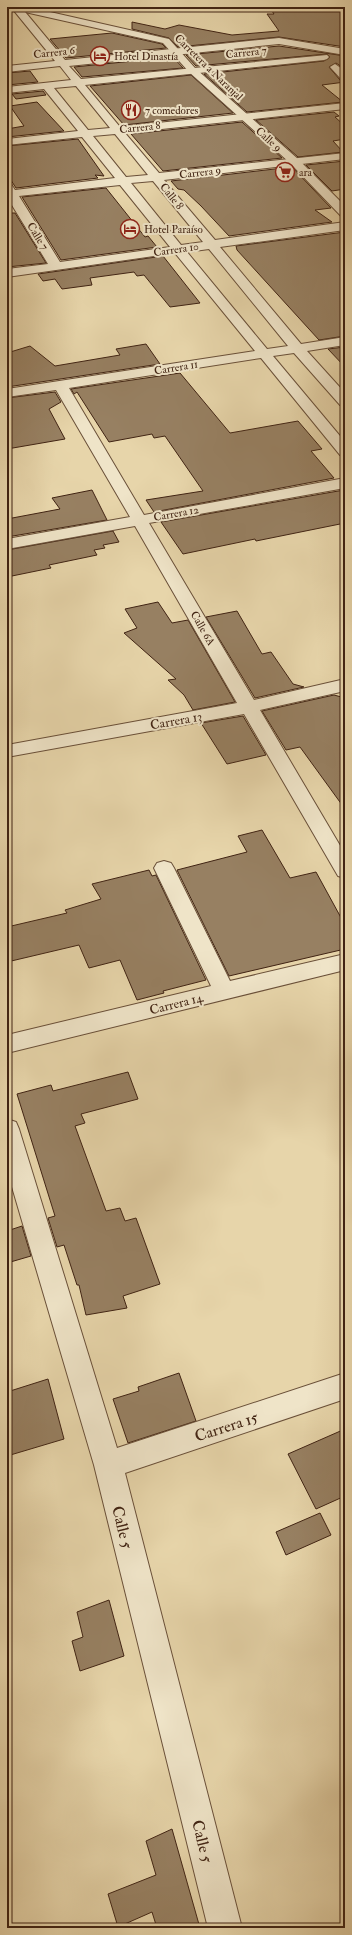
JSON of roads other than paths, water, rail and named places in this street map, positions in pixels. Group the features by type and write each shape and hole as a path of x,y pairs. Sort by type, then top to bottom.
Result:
{"street":[{"name":"Calle 8","path":"16,7 297,348 345,402"},
{"name":"Carretera a Naranjal","path":"16,7 166,41 192,70 244,117"},
{"path":"14,23 28,21"},
{"name":"Carrera 6","path":"7,69 279,41 345,53"},
{"name":"Carrera 7","path":"7,90 345,53"},
{"path":"334,67 345,77"},
{"path":"47,86 178,249 345,452"},
{"name":"Carrera 8","path":"7,142 345,106"},
{"name":"Calle 9","path":"244,117 294,161 345,213"},
{"name":"Carrera 9","path":"8,191 123,181 345,156"},
{"name":"Calle 7","path":"8,191 56,266"},
{"name":"Carrera 10","path":"7,273 345,226"},
{"name":"Carrera 11","path":"7,393 345,341"},
{"name":"Calle 6A","path":"60,385 345,871"},
{"name":"Carrera 12","path":"7,544 345,483"},
{"name":"Carrera 13","path":"7,751 249,707 345,685"},
{"path":"164,868 224,991"},
{"name":"Carrera 14","path":"7,1044 345,962"},
{"name":"Calle 5","path":"7,1129 108,1465 225,1928"},
{"name":"Carrera 15","path":"108,1465 345,1386"}],"place":[{"name":"Hotel Dinastía","path":"100,56"},
{"name":"7 comedores","path":"131,110"},
{"name":"ara","path":"285,172"},
{"name":"Hotel Paraíso","path":"130,229"}]}
